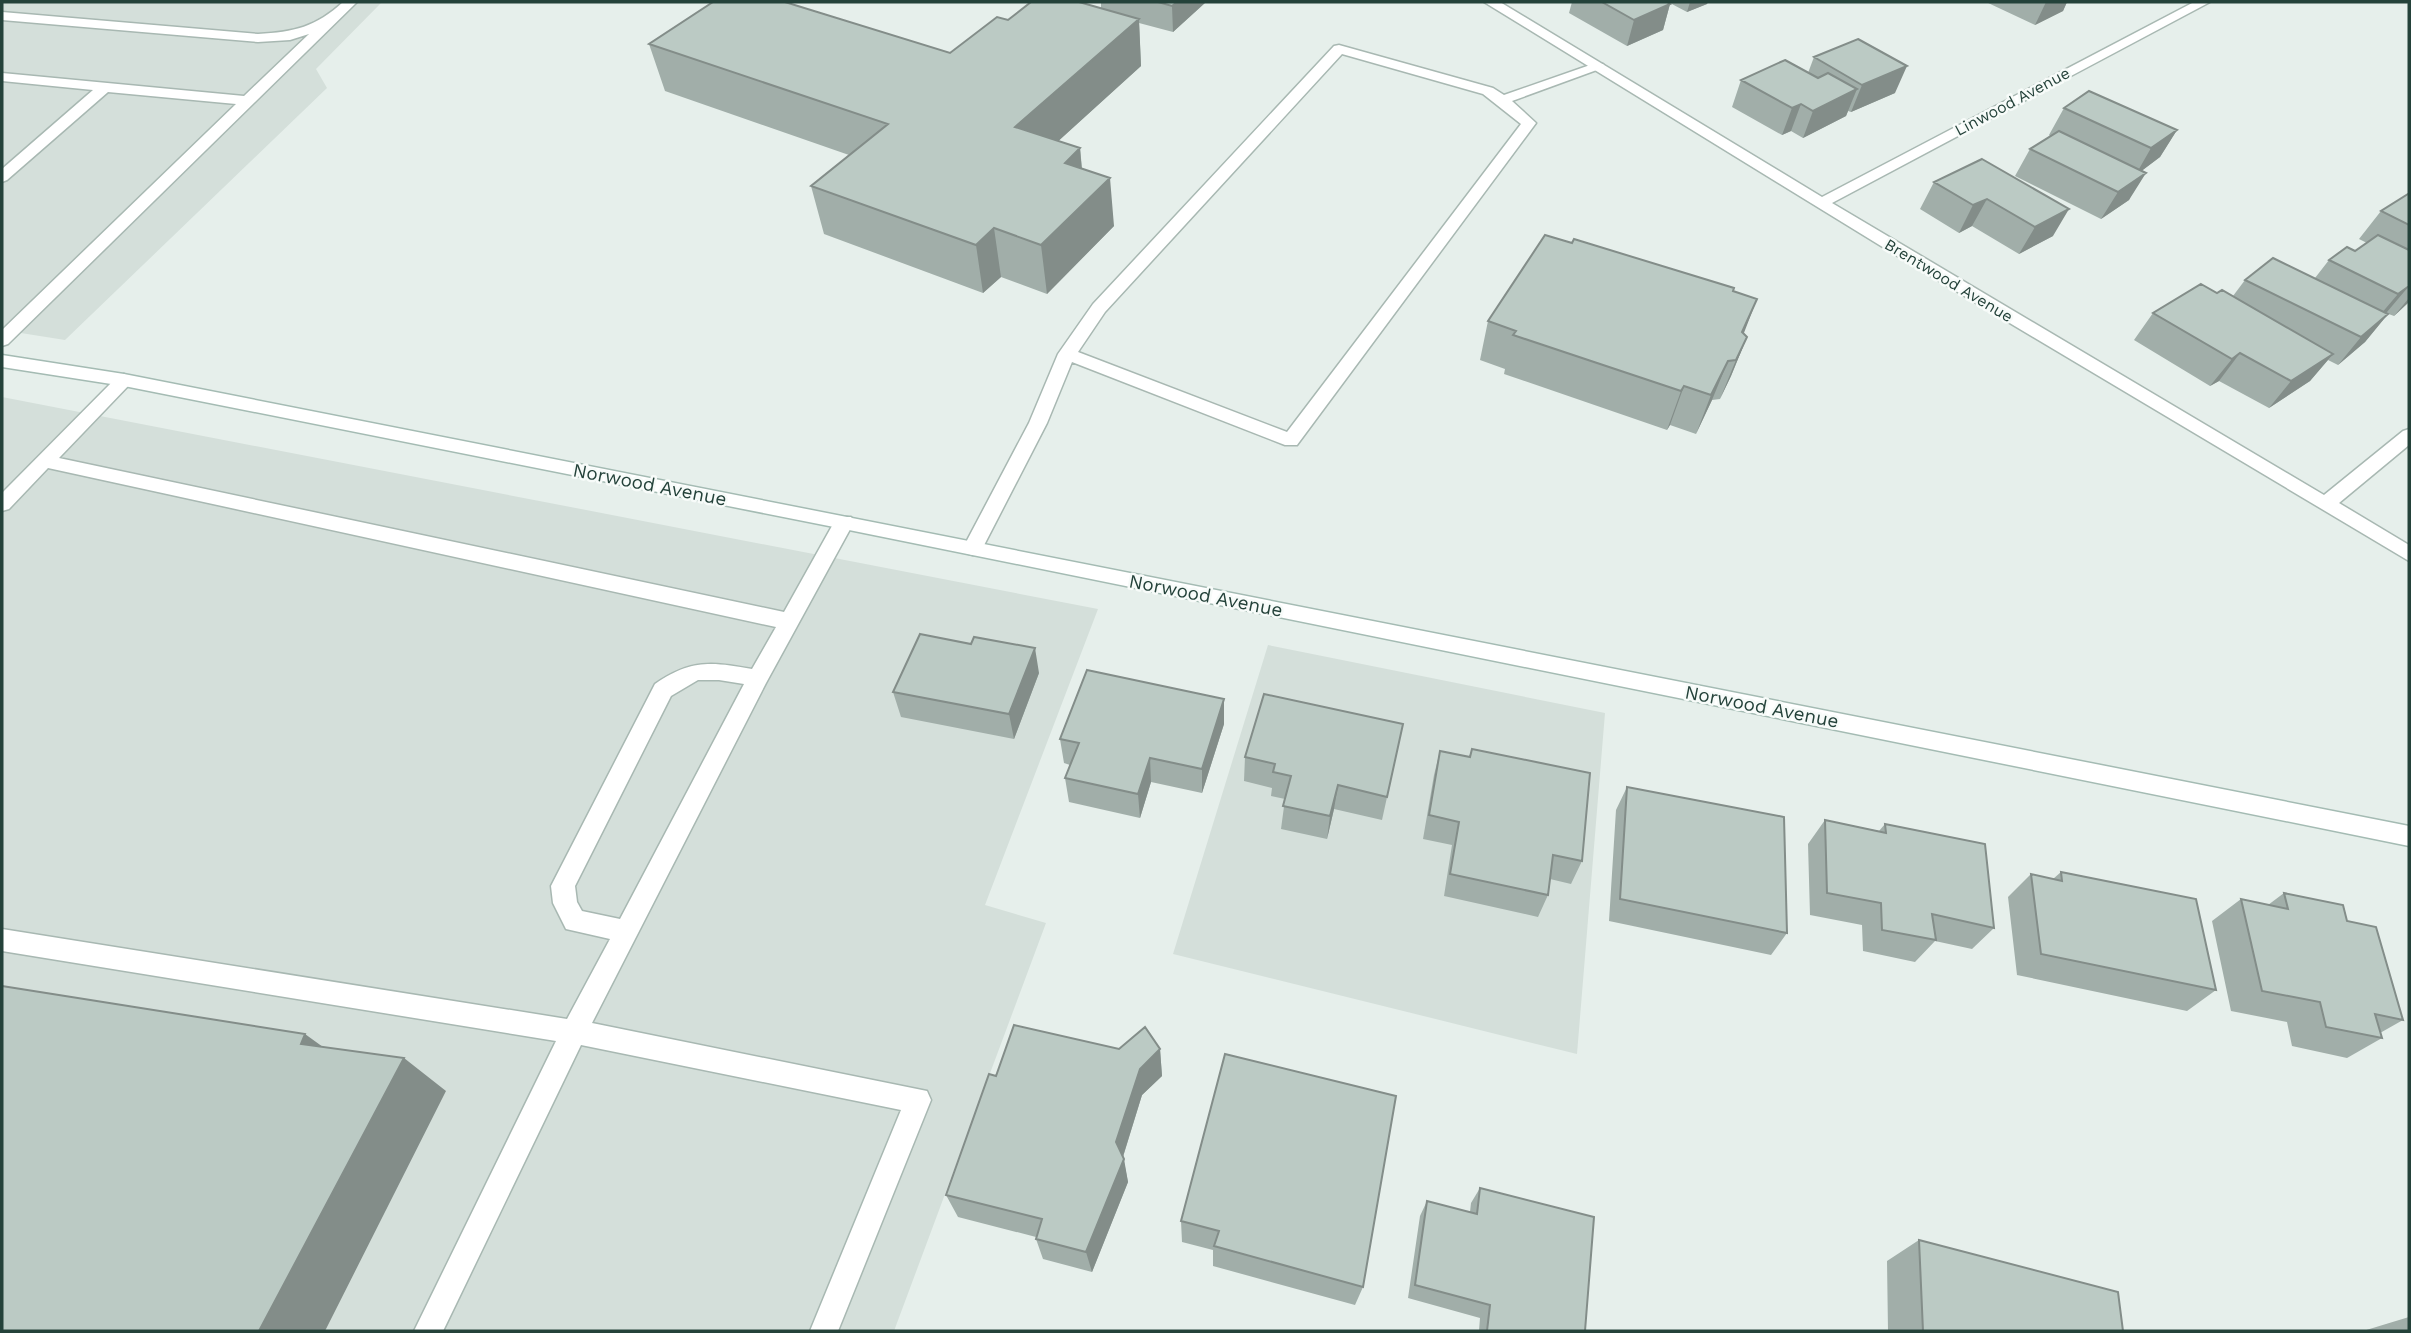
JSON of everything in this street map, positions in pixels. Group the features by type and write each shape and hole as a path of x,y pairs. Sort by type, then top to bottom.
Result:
{"main road":[{"path":"2,340 350,2"},
{"name":"Brentwood Avenue","path":"1491,2 1821,203 2409,554"},
{"name":"Linwood Avenue","path":"1821,203 2204,2"},
{"path":"2,16 258,38 290,36 329,22"},
{"path":"973,548 1038,423 1067,354 1099,308 1339,49 1488,91 1530,123 1291,440 1067,354"},
{"path":"1502,100 1598,67"},
{"path":"2,77 248,101"},
{"path":"2,177 106,86"},
{"name":"Norwood Avenue","path":"2,361 124,380 844,522 2409,836"},
{"path":"2,504 10,486 44,461 124,380"},
{"path":"2326,504 2409,435"},
{"path":"44,461 791,622"},
{"path":"428,1331 574,1032 758,678 844,522"},
{"path":"628,931 574,921 565,903 563,887 663,690 681,675 700,670 758,678"},
{"path":"2,940 574,1032 918,1100 824,1331"}],"shaded area":[{"path":"2,2 382,2 316,69 327,88 65,340 2,330"},
{"path":"2,397 1098,609 985,905 1046,923 894,1331 2,1331"},
{"path":"1268,645 1605,713 1577,1054 1173,954"}],"building":[{"path":"713,2 785,2 950,53 997,17 1008,20 1031,2 1079,2 1139,19 1015,127 1080,148 1065,163 1110,178 1041,245 994,228 976,245 811,186 888,124 649,44"},
{"path":"1158,2 1177,2 1172,6"},
{"path":"1602,2 1667,2 1670,4 1634,20"},
{"path":"1858,39 1907,66 1862,85 1814,57"},
{"path":"1785,60 1818,78 1828,73 1857,89 1813,111 1801,104 1792,108 1741,80"},
{"path":"2089,91 2177,130 2151,148 2064,108"},
{"path":"2059,131 2146,173 2118,192 2030,149"},
{"path":"1982,159 2069,209 2035,227 1987,199 1973,205 1934,182"},
{"path":"2408,194 2409,225 2381,211"},
{"path":"1545,235 1572,243 1574,239 1734,288 1733,291 1757,299 1742,332 1747,337 1736,360 1728,361 1711,395 1684,386 1681,391 1513,335 1516,331 1488,321"},
{"path":"2378,235 2409,250 2409,286 2398,294 2329,260 2347,247 2355,251"},
{"path":"2273,258 2388,314 2361,337 2245,280"},
{"path":"2201,284 2217,293 2222,290 2333,354 2291,381 2240,353 2232,359 2153,313"},
{"path":"920,634 971,644 974,637 1035,648 1009,714 893,692"},
{"path":"1087,670 1224,699 1202,769 1150,758 1138,794 1065,778 1079,743 1060,739"},
{"path":"1264,694 1403,724 1387,797 1338,785 1330,816 1283,806 1291,776 1273,772 1275,764 1245,757"},
{"path":"1472,749 1590,773 1582,861 1553,855 1548,895 1450,874 1459,822 1429,815 1440,751 1470,757"},
{"path":"1627,787 1784,817 1787,933 1620,899"},
{"path":"1825,820 1886,833 1885,824 1985,844 1994,928 1932,914 1936,940 1882,930 1881,903 1827,893"},
{"path":"2061,872 2196,899 2216,990 2041,954 2031,874 2062,881"},
{"path":"2284,893 2343,905 2347,921 2376,927 2403,1020 2375,1014 2382,1038 2326,1027 2320,1002 2262,991 2241,899 2288,909"},
{"path":"2,986 305,1034 301,1044 404,1058 259,1331 2,1331"},
{"path":"1014,1025 1119,1049 1145,1027 1160,1049 1140,1069 1116,1142 1124,1159 1086,1252 1036,1239 1042,1219 946,1195 989,1074 996,1076"},
{"path":"1225,1054 1396,1096 1363,1287 1214,1246 1219,1231 1181,1221"},
{"path":"1480,1188 1594,1217 1585,1331 1487,1331 1490,1305 1415,1285 1427,1201 1477,1214"},
{"path":"1919,1240 2118,1292 2123,1331 1923,1331"}]}
